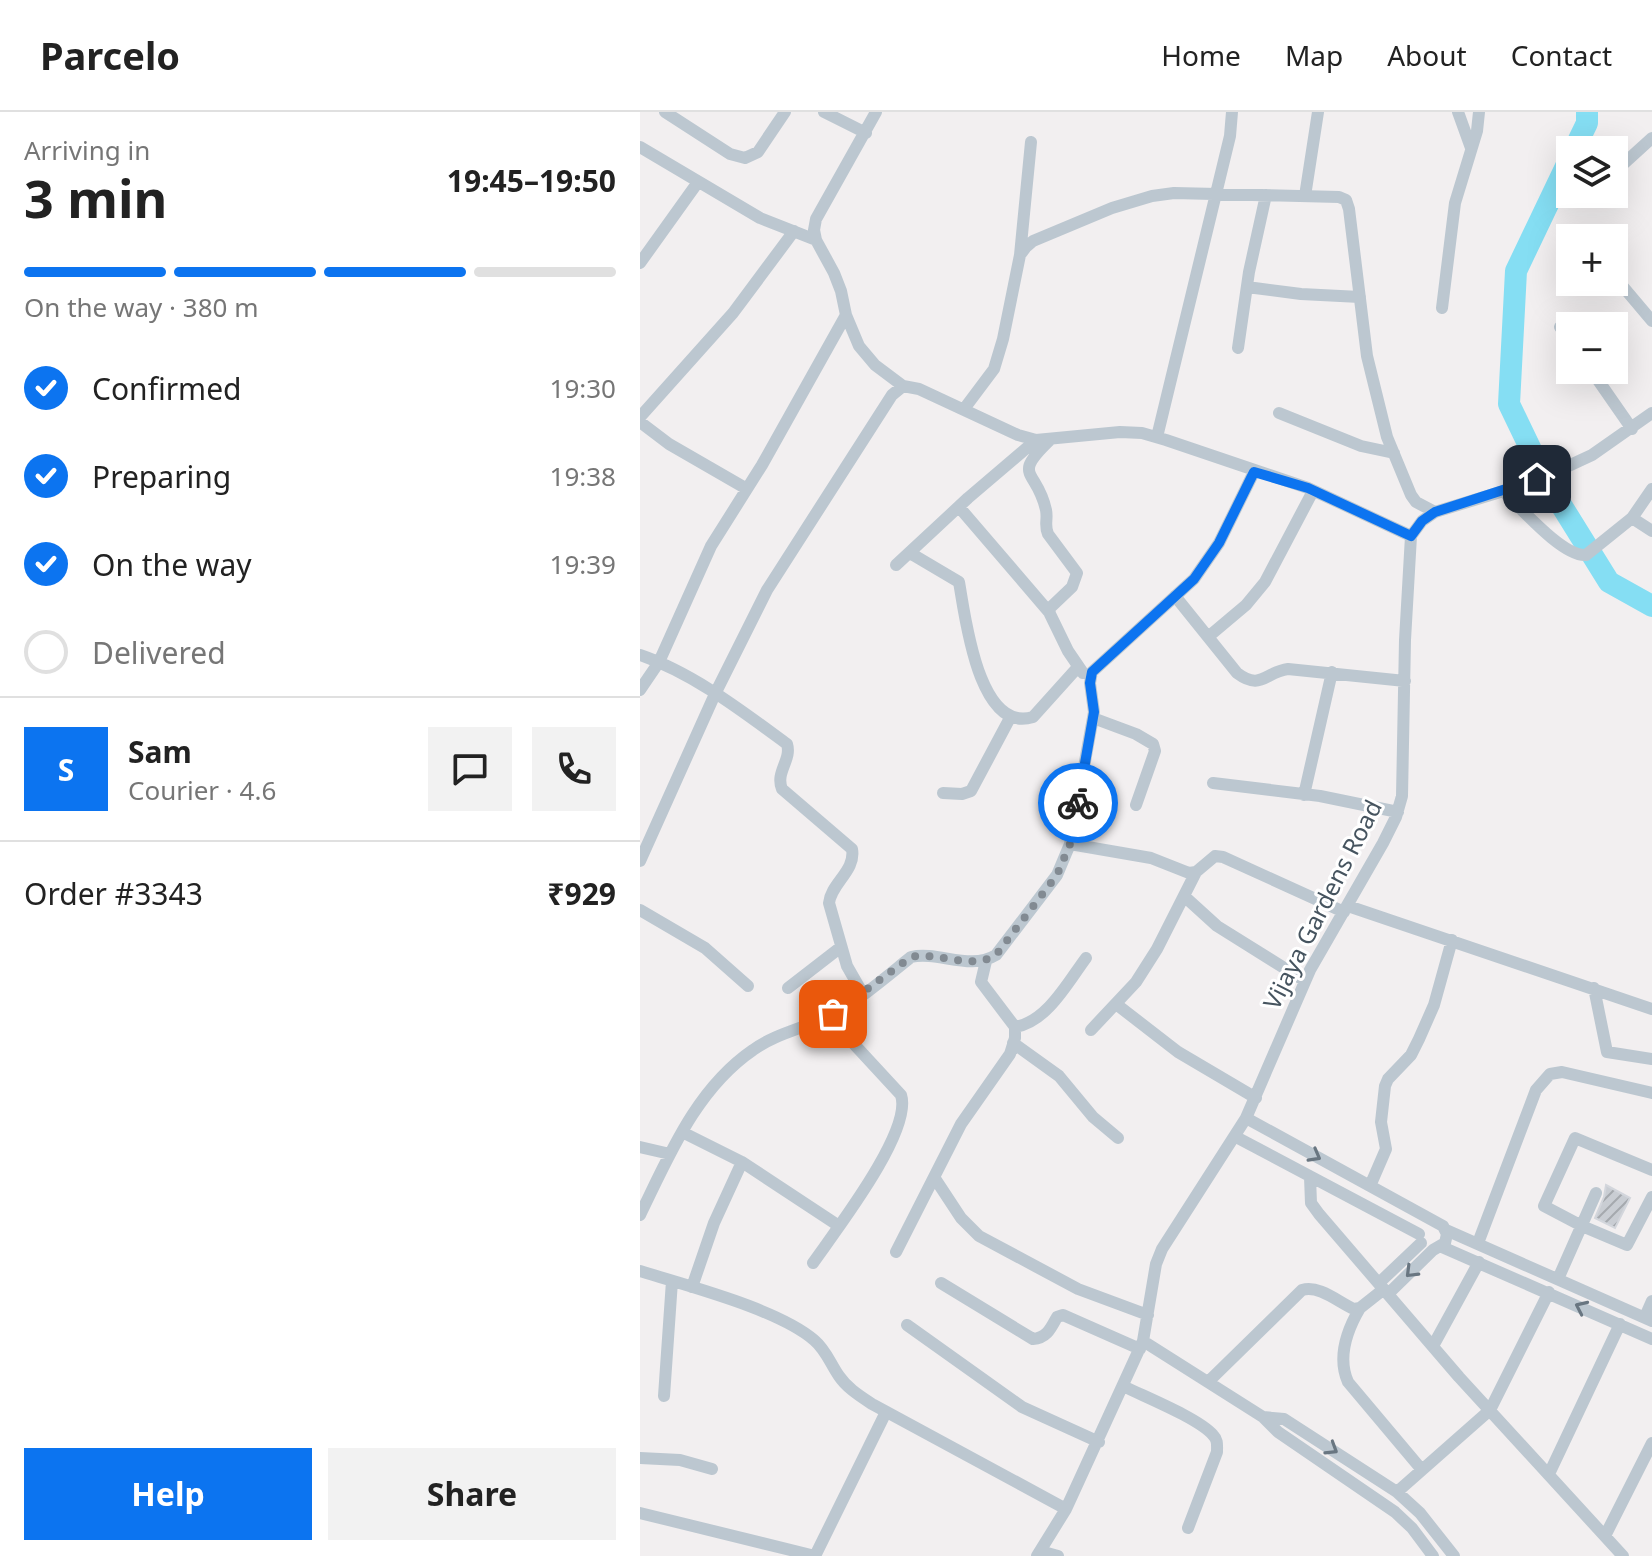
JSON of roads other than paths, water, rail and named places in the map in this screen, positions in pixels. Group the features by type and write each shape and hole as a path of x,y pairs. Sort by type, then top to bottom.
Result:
{"street":[{"path":"665,112 730,154 745,158 758,152 785,112"},
{"path":"824,112 866,133"},
{"path":"876,112 816,219 814,230 837,282 859,346 875,365 903,386 919,389 1018,435 1036,440 1120,432 1157,437 1313,491 1411,536 1422,521 1435,512 1564,468 1632,429 1652,413"},
{"path":"1157,437 1230,136 1232,112"},
{"path":"1305,196 1318,112"},
{"path":"1458,112 1470,150"},
{"path":"1442,308 1455,203 1477,131 1479,112"},
{"path":"1628,160 1652,138"},
{"path":"964,409 994,369 998,358 1020,255 1031,142"},
{"path":"640,147 760,218 816,240"},
{"path":"640,263 698,182"},
{"path":"1020,255 1033,241 1112,208 1152,196 1216,193 1339,197 1346,200 1370,368 1384,426 1411,495 1416,502 1435,512"},
{"path":"1238,348 1266,195"},
{"path":"747,489 669,444 640,420 733,313 794,231"},
{"path":"1247,287 1360,297"},
{"path":"1628,293 1652,321"},
{"path":"640,690 659,662 711,546 846,315"},
{"path":"1601,384 1632,429"},
{"path":"640,861 715,694 767,590 892,395 903,386"},
{"path":"1279,413 1361,446 1394,453"},
{"path":"1049,612 1077,580 1077,573 1048,534 1046,509 1029,471 1031,458 1051,439"},
{"path":"896,565 1036,440"},
{"path":"640,1215 682,1132 712,1088 751,1050 828,1016 911,957 926,954 972,962 986,961 996,955 1057,875 1070,844 1093,718 1092,672 1194,579 1219,543 1254,472"},
{"path":"1506,490 1565,549 1586,555 1632,518 1652,489"},
{"path":"1208,637 1246,605 1265,582 1313,491"},
{"path":"959,507 1049,612 1068,651 1090,683"},
{"path":"1632,518 1652,531"},
{"name":"Vijaya Gardens Road","path":"1039,1554 1066,1509 1142,1345 1156,1264 1162,1249 1236,1137 1256,1098 1305,981 1398,812 1402,796 1411,536"},
{"path":"910,553 959,582 965,622 979,674 998,706 1011,716 1033,717 1078,667"},
{"path":"1175,596 1237,673 1253,682 1278,670 1288,669 1405,681"},
{"path":"640,655 659,662 715,694 787,744 788,756 780,774 782,789 852,849 852,862 830,896 831,914 847,966 863,994"},
{"path":"1304,795 1332,672"},
{"path":"943,793 971,791 1011,716"},
{"path":"1093,718 1136,734 1153,744 1155,751 1136,805"},
{"path":"1213,783 1398,812"},
{"path":"1070,844 1151,858 1189,873 1196,872"},
{"path":"1091,1030 1136,982 1157,949 1196,872 1215,856 1346,909 1452,940 1652,1009"},
{"path":"1184,896 1217,926 1305,981"},
{"path":"640,910 705,948 748,986"},
{"path":"1370,1186 1386,1149 1381,1122 1385,1086 1411,1055 1424,1028 1434,1005 1452,940"},
{"path":"788,988 841,947"},
{"path":"1015,1027 1024,1026 1041,1014 1086,958"},
{"path":"896,1252 967,1114 1010,1054 1015,1027 981,982 986,961"},
{"path":"1594,988 1607,1052 1652,1059"},
{"path":"1116,1004 1178,1052 1256,1098"},
{"path":"813,1263 888,1149 904,1110 901,1095 828,1016"},
{"path":"1013,1043 1059,1076 1093,1117 1118,1138"},
{"path":"1478,1243 1536,1090 1550,1074 1562,1072 1652,1093"},
{"path":"1246,1118 1441,1226 1478,1243 1648,1319 1652,1301"},
{"path":"682,1132 742,1162 839,1226"},
{"path":"1236,1137 1438,1248 1479,1262 1652,1339"},
{"path":"1652,1170 1575,1138 1544,1206 1627,1245 1652,1197"},
{"path":"640,1147 670,1154"},
{"path":"692,1287 714,1223 742,1162"},
{"path":"934,1177 961,1218 979,1236 1078,1289 1148,1315"},
{"path":"1310,1177 1311,1203 1433,1346 1623,1556"},
{"path":"1558,1279 1596,1193"},
{"path":"1384,1289 1420,1239 1422,1225 1441,1226"},
{"path":"1422,1470 1348,1382 1342,1358 1349,1326 1360,1308 1447,1239 1441,1226"},
{"path":"1433,1346 1479,1262"},
{"path":"640,1271 767,1314 797,1328 827,1353 847,1386 886,1412 1066,1509"},
{"path":"664,1396 672,1281"},
{"path":"941,1283 1033,1339 1041,1339 1057,1317 1063,1315 1142,1345 1263,1417 1278,1432 1395,1512 1433,1556"},
{"path":"1208,1382 1302,1290 1311,1288 1354,1309 1360,1308"},
{"path":"1397,1492 1490,1410 1549,1292"},
{"path":"1549,1474 1620,1324"},
{"path":"907,1325 1022,1407 1099,1442"},
{"path":"1123,1386 1191,1420 1214,1436 1217,1452 1188,1528"},
{"path":"640,1513 815,1556 886,1412"},
{"path":"1263,1417 1284,1419 1397,1492 1420,1513 1454,1556"},
{"path":"1605,1536 1652,1443"},
{"path":"640,1458 680,1460 712,1469"},
{"path":"1039,1554 1058,1556"}],"waterway":[{"path":"1581,136 1587,123 1587,112"},
{"path":"1556,187 1516,271 1509,404 1545,479 1609,582 1652,606"}]}
